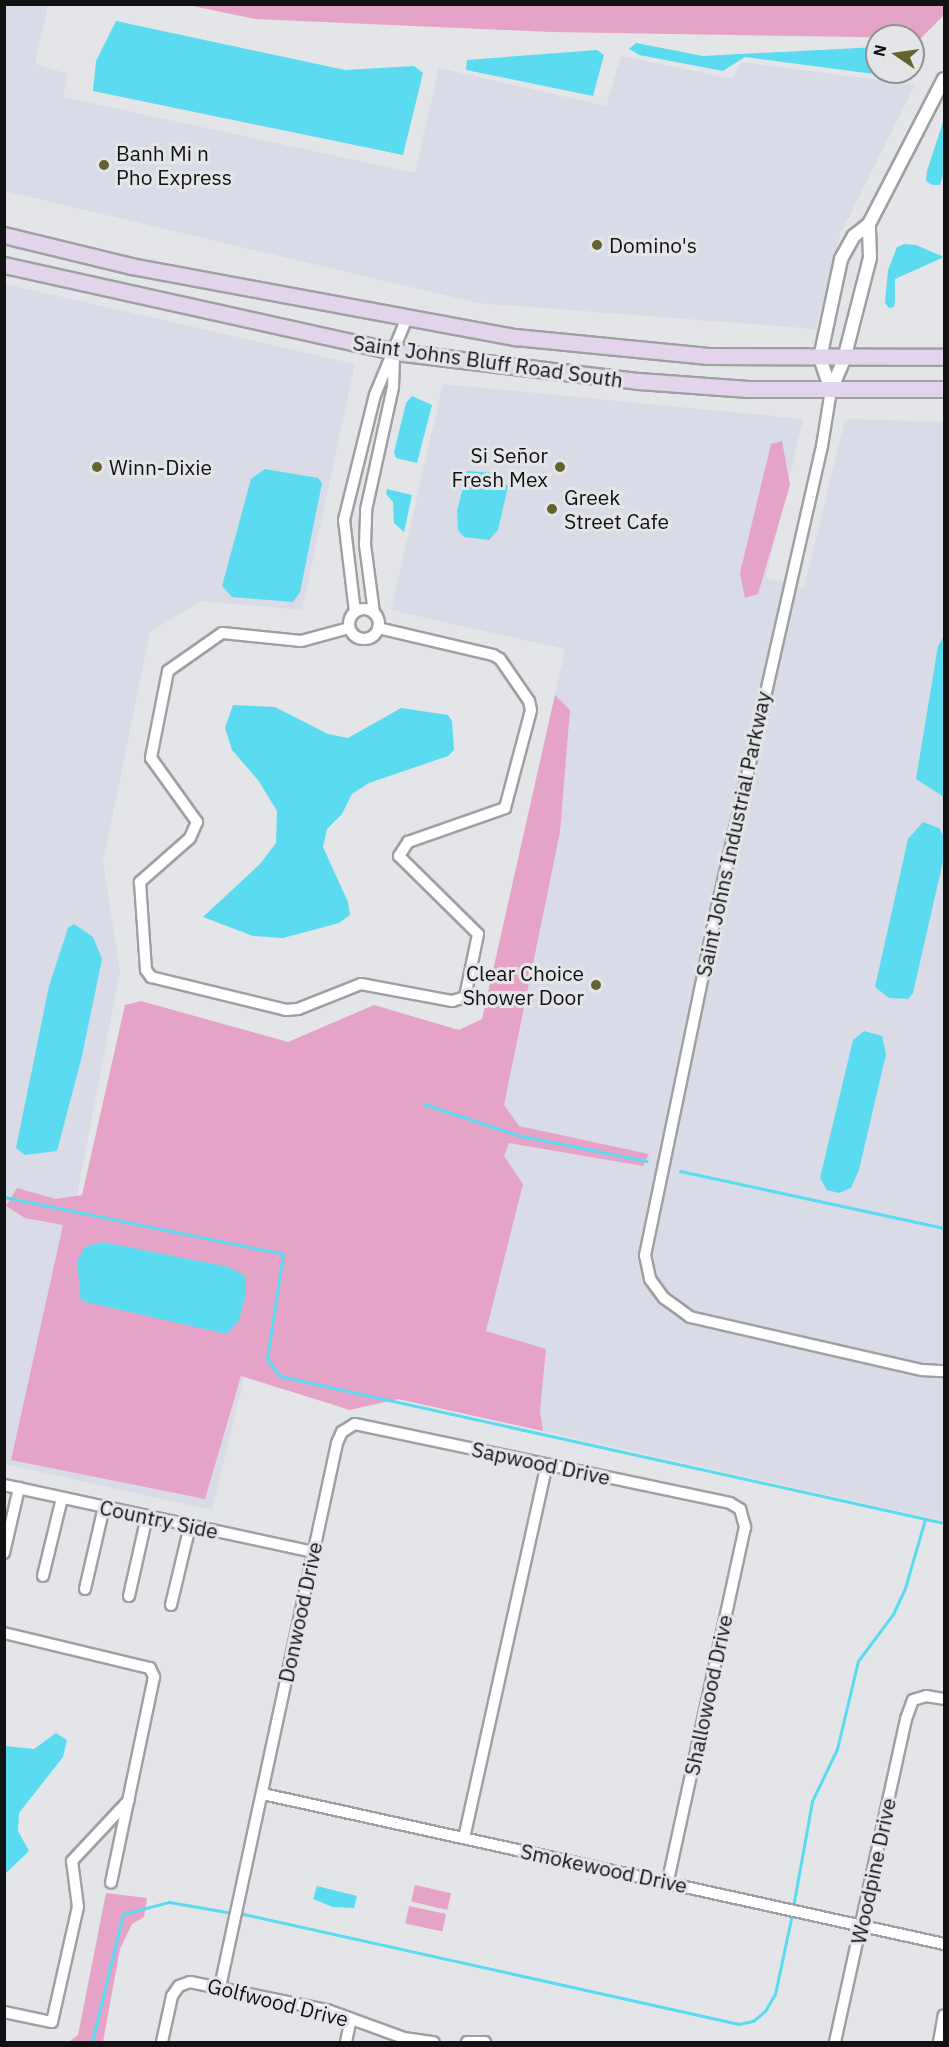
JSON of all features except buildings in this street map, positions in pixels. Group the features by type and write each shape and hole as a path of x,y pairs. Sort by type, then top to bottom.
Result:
{"main road":[{"name":"Saint Johns Bluff Road South","path":"4,235 142,268 406,320 515,337 659,352 820,358 945,357"},
{"name":"Saint Johns Bluff Road South","path":"4,265 395,352 639,381 748,389 945,389"}],"street":[{"path":"831,390 820,358 841,259 854,236 869,224 945,79"},
{"path":"831,390 844,358 870,258 869,224"},
{"path":"349,628 355,612 344,520 375,395 395,352 406,320"},
{"path":"349,628 355,636 364,639 373,636 378,628 364,545 366,510 393,387 395,352"},
{"name":"Saint Johns Industrial Parkway","path":"831,390 822,446 648,1227 645,1255 650,1279 664,1298 690,1317 922,1370 945,1371"},
{"path":"355,612 365,609 374,613"},
{"path":"349,628 301,641 222,633 168,670 151,758 196,822 190,838 140,882 146,970 151,977 286,1010 298,1009 361,984 452,1001 465,997 478,934 399,856 408,842 505,808 531,710 529,701 493,655 378,628"},
{"name":"Sapwood Drive","path":"342,1432 355,1424 366,1424 730,1503 740,1509"},
{"name":"Donwood Drive","path":"220,1987 313,1552 342,1432"},
{"path":"464,1838 547,1465"},
{"name":"Country Side","path":"4,1485 313,1552"},
{"path":"4,1552 19,1488"},
{"path":"43,1576 62,1498"},
{"path":"85,1589 104,1507"},
{"name":"Shallowood Drive","path":"668,1881 745,1527 740,1509"},
{"path":"129,1596 147,1516"},
{"path":"171,1605 190,1526"},
{"path":"4,1634 150,1668 154,1677 111,1883"},
{"name":"Woodpine Drive","path":"835,2043 913,1700 926,1696 945,1699"},
{"name":"Smokewood Drive","path":"263,1794 668,1881 945,1944"},
{"path":"4,2012 52,2022 78,1907 72,1861 129,1799"},
{"name":"Golfwood Drive","path":"162,2043 172,1996 179,1986 190,1982 327,2010 404,2038 434,2043"},
{"path":"939,2043 945,2015"},
{"path":"346,2043 351,2019"},
{"path":"467,2043 485,2043"}],"shaded area":[{"path":"5,4 48,5 35,64 68,74 63,97 415,173 439,68 606,106 621,56 733,79 741,62 865,78 865,84 915,85 840,235 816,329 478,303 5,191"},
{"path":"944,4 944,15 925,34 925,24 865,24 865,37 551,32 255,19 188,5"},
{"path":"5,284 355,364 302,610 201,601 150,632 103,862 120,971 75,1206 248,1361 212,1510 5,1464"},
{"path":"443,384 803,419 766,578 804,588 844,424 850,419 944,422 944,1521 398,1399 565,649 391,610"},
{"path":"782,441 790,485 758,594 745,598 740,573 771,444"},
{"path":"555,695 570,710 560,832 504,1105 519,1126 649,1154 643,1166 509,1143 504,1156 523,1184 486,1331 546,1349 540,1411 543,1431 398,1399 350,1410 241,1376 205,1499 11,1460 63,1225 25,1218 6,1206 17,1188 56,1199 82,1195 125,1005 141,1001 288,1042 374,1005 459,1030 482,1019"},
{"path":"415,1885 451,1893 447,1910 411,1902"},
{"path":"106,1893 147,1898 144,1917 132,1924 120,1949 103,2042 69,2042 78,2035"},
{"path":"409,1906 446,1914 442,1932 405,1924"}],"water":[{"path":"116,21 345,70 414,66 423,73 403,155 93,91 96,61"},
{"path":"636,43 703,56 865,48 865,73 745,57 723,71 639,55 629,49"},
{"path":"597,50 604,55 593,96 466,70 467,60"},
{"path":"944,119 943,175 940,185 932,185 926,181 927,171"},
{"path":"904,244 916,245 944,257 895,279 894,307 889,308 885,303 888,270 897,247"},
{"path":"412,396 432,405 417,463 396,458 394,452 406,403"},
{"path":"265,469 318,478 322,483 300,592 293,602 232,597 222,586 251,479"},
{"path":"467,471 493,473 508,486 498,530 489,540 464,537 458,530 457,511"},
{"path":"387,489 412,495 404,532 394,523 393,502 386,494"},
{"path":"944,636 944,797 916,779 938,646"},
{"path":"233,705 275,707 328,734 348,738 401,708 448,715 452,721 454,750 448,756 369,783 352,794 342,814 327,829 323,847 348,902 350,915 339,923 283,938 253,936 203,917 260,864 276,843 277,811 258,780 232,750 225,728"},
{"path":"923,822 939,828 944,837 944,857 913,993 908,999 889,998 875,987 908,839"},
{"path":"74,924 93,937 102,959 82,1056 57,1151 25,1155 16,1148 49,986 68,928"},
{"path":"864,1031 882,1036 886,1054 859,1170 851,1188 839,1193 827,1190 820,1178 853,1040"},
{"path":"102,1242 229,1267 245,1276 246,1293 239,1320 227,1334 81,1301 77,1261 85,1247"},
{"path":"56,1733 67,1740 63,1757 19,1813 18,1831 29,1851 5,1874 5,1746 34,1749"},
{"path":"317,1886 357,1896 354,1908 333,1907 313,1899"}],"waterway":[{"path":"424,1104 517,1135 646,1161"},
{"path":"680,1171 944,1228"},
{"path":"4,1197 283,1254 267,1359 280,1376 944,1523"},
{"path":"793,1907 812,1801 837,1749 858,1661 893,1614 905,1588 925,1519"},
{"path":"92,2042 123,1914 169,1902 232,1913"},
{"path":"239,1913 739,2024 753,2021 765,2011 775,1994 792,1914"}],"place":[{"name":"Banh Mi n Pho Express","path":"104,165"},
{"name":"Domino's","path":"597,245"},
{"name":"Winn-Dixie","path":"97,467"},
{"name":"Si Señor Fresh Mex","path":"560,467"},
{"name":"Greek Street Cafe","path":"552,509"},
{"name":"Clear Choice Shower Door","path":"596,985"}]}
